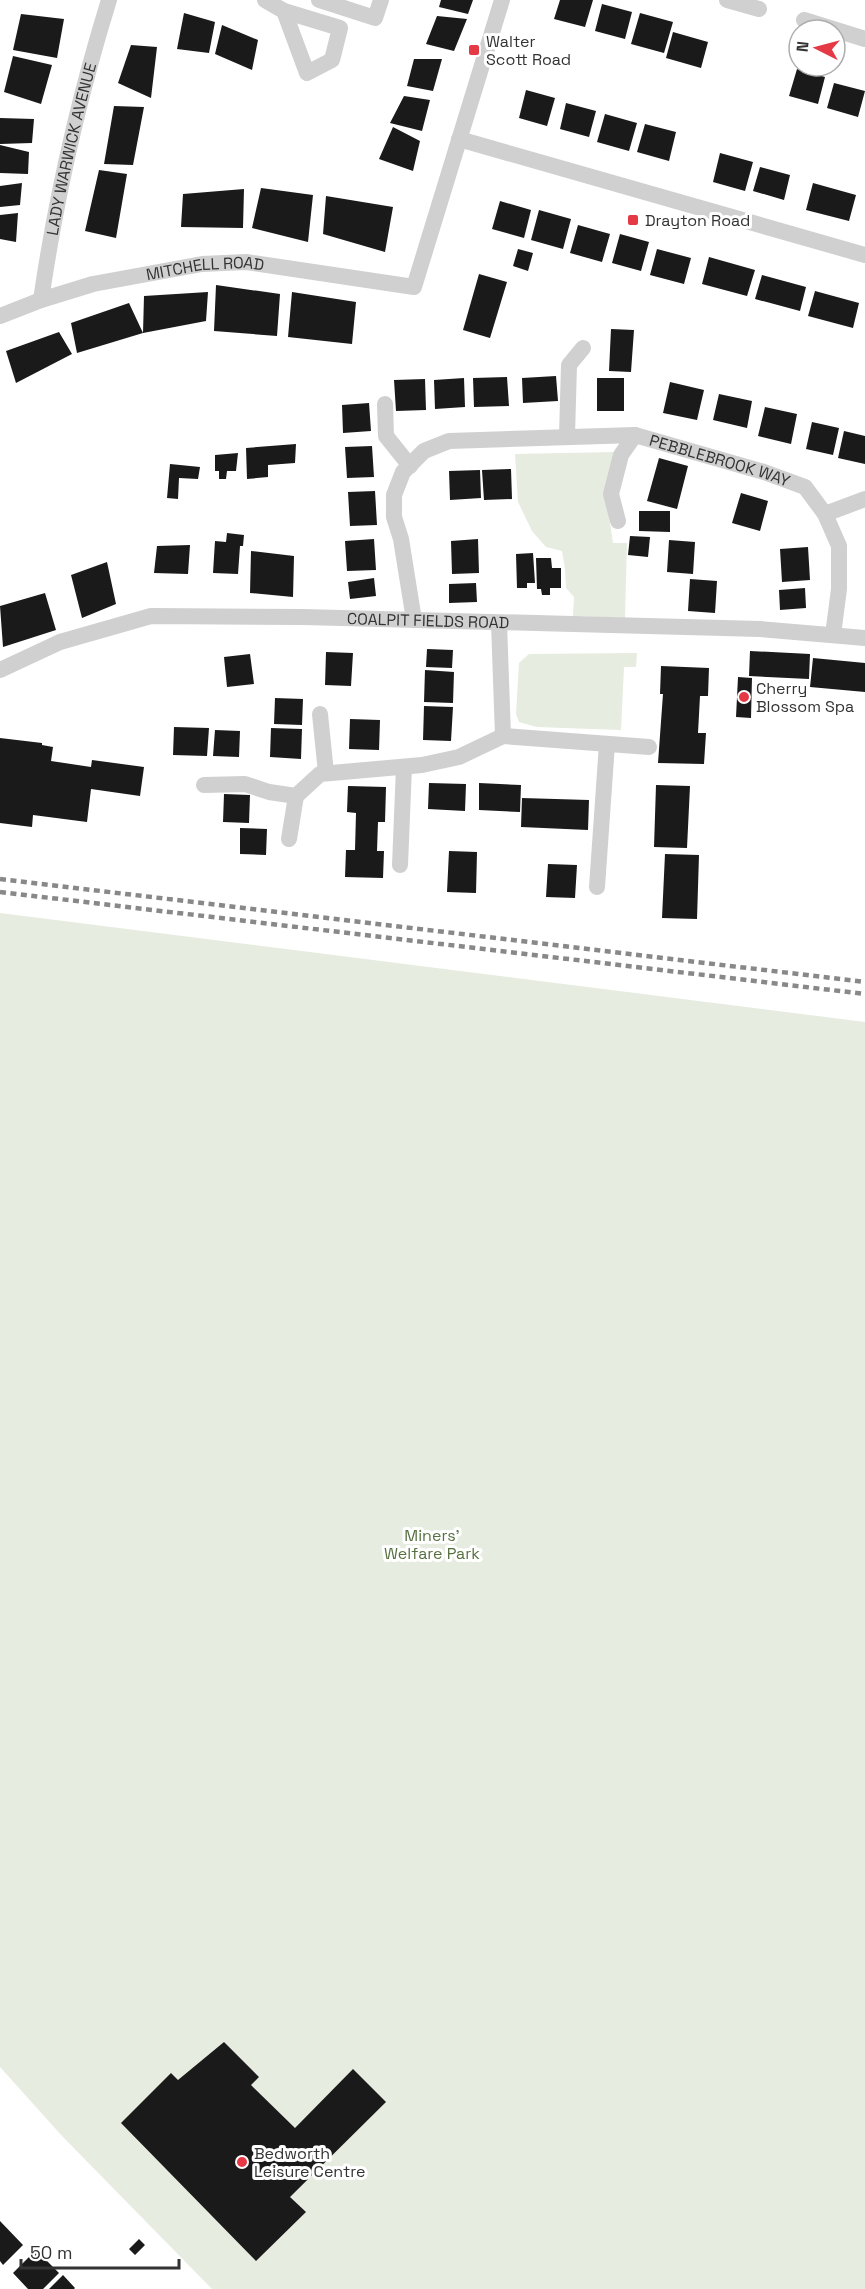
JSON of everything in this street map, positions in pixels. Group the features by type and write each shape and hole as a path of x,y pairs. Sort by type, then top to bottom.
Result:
{"street":[{"name":"LADY WARWICK AVENUE","path":"41,300 52,220 85,77 109,0"},
{"path":"265,0 284,11"},
{"path":"319,0 375,18 381,0"},
{"path":"502,0 459,139 865,255"},
{"path":"727,0 759,9"},
{"path":"847,33 865,39"},
{"name":"MITCHELL ROAD","path":"0,316 93,284 202,264 246,262 414,287 459,139"},
{"path":"567,436 568,365 583,348"},
{"path":"385,404 386,436 410,465"},
{"name":"PEBBLEBROOK WAY","path":"618,521 611,494 621,455 635,435"},
{"name":"PEBBLEBROOK WAY","path":"414,620 401,539 394,517 394,495 403,472 424,452 449,441 635,435 743,466 805,487 825,514 838,546 839,589 833,635"},
{"path":"825,514 865,499"},
{"name":"COALPIT FIELDS ROAD","path":"0,670 60,642 151,616 760,629 865,638"},
{"path":"500,623 503,736"},
{"path":"320,714 326,773"},
{"path":"289,840 296,795 320,774 422,765 459,757 503,736 649,747"},
{"path":"597,887 607,744"},
{"path":"400,865 404,767"},
{"path":"204,785 245,784 269,792 296,795"}],"green space":[{"path":"614,452 607,503 613,543 627,543 625,618 573,616 574,597 566,588 562,551 546,547 532,531 518,502 515,454"},
{"path":"637,653 636,667 624,667 621,730 537,727 519,722 516,714 519,663 529,654"},
{"name":"Miners' Welfare Park","path":"0,913 865,1022 865,2289 212,2289 63,2137 0,2067"}],"building":[{"path":"441,0 473,0 468,14 439,7"},
{"path":"560,0 593,0 585,27 554,19"},
{"path":"602,4 632,12 625,39 595,31"},
{"path":"184,13 215,22 209,53 177,49"},
{"path":"640,13 673,22 664,53 631,44"},
{"path":"21,14 64,19 57,58 13,50"},
{"path":"437,16 467,19 454,51 426,44"},
{"path":"222,25 258,40 252,70 215,54"},
{"path":"673,32 708,42 701,68 666,58"},
{"path":"131,45 157,47 151,98 118,83"},
{"path":"13,56 52,65 41,104 4,92"},
{"path":"414,59 442,59 433,91 407,86"},
{"path":"794,78 825,78 818,104 789,96"},
{"path":"834,83 865,91 858,117 827,108"},
{"path":"526,90 555,98 547,126 519,118"},
{"path":"404,96 430,100 422,131 390,123"},
{"path":"566,103 596,111 589,137 560,129"},
{"path":"114,106 144,107 133,165 104,164"},
{"path":"605,114 637,123 629,151 597,142"},
{"path":"0,118 34,119 32,143 0,144"},
{"path":"645,124 676,132 669,161 637,152"},
{"path":"393,127 420,141 413,171 379,159"},
{"path":"0,145 29,152 28,174 0,173"},
{"path":"720,153 753,162 745,191 713,182"},
{"path":"760,167 790,175 784,200 753,191"},
{"path":"99,170 127,174 116,238 85,231"},
{"path":"22,183 20,205 0,207 0,186"},
{"path":"813,183 856,195 849,221 806,210"},
{"path":"261,188 313,195 308,242 252,228"},
{"path":"244,189 243,228 181,227 183,194"},
{"path":"326,196 393,207 385,252 323,234"},
{"path":"500,201 531,210 524,238 492,229"},
{"path":"539,210 571,219 563,249 531,240"},
{"path":"18,213 16,242 0,239 0,215"},
{"path":"578,225 610,234 602,262 570,253"},
{"path":"620,234 649,242 641,271 612,263"},
{"path":"518,249 533,253 528,271 513,266"},
{"path":"657,249 691,258 684,284 650,275"},
{"path":"709,257 755,270 747,296 702,284"},
{"path":"479,274 507,282 490,338 463,330"},
{"path":"762,275 806,287 800,311 755,299"},
{"path":"216,285 280,294 277,336 214,331"},
{"path":"815,291 859,303 853,328 808,316"},
{"path":"208,292 206,321 143,333 144,296"},
{"path":"292,292 356,302 352,344 288,337"},
{"path":"129,303 143,333 77,353 71,323"},
{"path":"611,329 634,330 631,372 609,371"},
{"path":"59,332 72,354 16,383 6,351"},
{"path":"556,376 558,401 523,403 522,378"},
{"path":"507,377 509,406 474,407 473,378"},
{"path":"464,378 465,407 435,409 434,380"},
{"path":"597,378 624,378 624,411 597,411"},
{"path":"425,379 426,410 396,411 394,380"},
{"path":"670,382 704,390 697,420 663,413"},
{"path":"719,394 752,401 747,428 713,420"},
{"path":"369,403 371,431 343,433 342,405"},
{"path":"765,407 797,414 791,444 758,436"},
{"path":"812,422 839,428 833,455 806,449"},
{"path":"844,431 865,436 865,464 838,458"},
{"path":"296,444 295,463 268,465 268,477 247,479 246,448"},
{"path":"372,446 374,477 347,478 345,447"},
{"path":"238,453 236,471 227,471 226,479 219,479 219,471 215,471 215,455"},
{"path":"659,458 688,466 677,509 647,501"},
{"path":"170,464 200,467 198,479 179,478 178,499 167,498"},
{"path":"511,469 512,499 484,500 482,470"},
{"path":"480,470 481,498 450,500 449,471"},
{"path":"375,491 377,525 350,526 348,492"},
{"path":"741,493 768,501 760,531 732,523"},
{"path":"639,511 670,511 670,532 639,531"},
{"path":"227,533 244,535 243,546 240,546 238,574 213,573 215,541 226,542"},
{"path":"630,536 650,537 648,557 628,555"},
{"path":"374,539 376,570 347,571 345,541"},
{"path":"478,539 479,573 452,574 451,541"},
{"path":"669,540 695,542 693,574 667,572"},
{"path":"190,545 188,574 154,573 157,546"},
{"path":"808,547 810,580 782,582 780,549"},
{"path":"251,551 294,556 293,597 250,593"},
{"path":"533,553 535,583 527,583 527,588 517,588 516,554"},
{"path":"536,558 551,558 552,568 561,568 561,588 550,588 550,595 542,595 541,589 537,589"},
{"path":"107,562 116,604 82,618 71,575"},
{"path":"374,578 376,596 350,599 348,582"},
{"path":"690,579 717,581 715,613 688,611"},
{"path":"476,583 477,602 449,603 449,584"},
{"path":"805,588 806,608 780,610 779,590"},
{"path":"45,593 56,630 3,647 0,606"},
{"path":"427,649 453,650 452,668 426,667"},
{"path":"750,651 810,654 809,679 749,676"},
{"path":"326,652 353,653 351,686 325,685"},
{"path":"250,654 254,684 227,687 224,657"},
{"path":"813,658 865,663 865,692 810,687"},
{"path":"661,666 709,668 708,696 700,696 698,733 706,733 704,764 658,763 663,694 660,694"},
{"path":"425,670 454,672 453,703 424,702"},
{"name":"Cherry Blossom Spa","path":"738,677 752,678 751,718 736,717"},
{"path":"275,698 303,699 302,725 274,724"},
{"path":"424,706 453,707 451,741 423,740"},
{"path":"350,719 380,720 379,750 349,749"},
{"path":"174,727 209,728 207,756 173,755"},
{"path":"271,728 302,729 301,759 270,757"},
{"path":"215,730 240,731 239,757 213,756"},
{"path":"0,738 42,743 42,745 53,747 51,761 91,767 92,760 144,767 140,796 91,789 87,822 33,815 32,827 0,823"},
{"path":"429,783 466,784 465,811 428,809"},
{"path":"479,783 521,785 520,812 479,810"},
{"path":"656,785 690,786 687,848 654,847"},
{"path":"348,786 386,787 385,822 378,822 377,851 384,851 383,878 345,877 346,850 355,850 356,813 347,812"},
{"path":"224,794 250,795 249,823 223,822"},
{"path":"522,798 589,800 588,830 521,827"},
{"path":"240,828 267,829 266,855 240,854"},
{"path":"449,851 477,852 476,893 447,892"},
{"path":"665,854 699,855 697,919 662,918"},
{"path":"548,864 577,865 575,898 546,897"},
{"name":"Bedworth Leisure Centre","path":"224,2042 259,2077 251,2085 295,2128 353,2069 386,2102 290,2197 306,2212 256,2261 121,2123 171,2073 178,2080"},
{"path":"0,2221 23,2245 3,2265 0,2261"},
{"path":"139,2239 145,2245 135,2255 129,2249"},
{"path":"36,2250 59,2273 43,2289 28,2289 13,2273"},
{"path":"63,2275 74,2289 49,2289"}],"railway":[{"path":"0,879 865,982"},
{"path":"0,892 865,994"}],"place":[{"name":"Walter Scott Road","path":"474,50"},
{"name":"Drayton Road","path":"633,220"},
{"name":"Cherry Blossom Spa","path":"744,697"},
{"name":"Bedworth Leisure Centre","path":"242,2162"}]}
